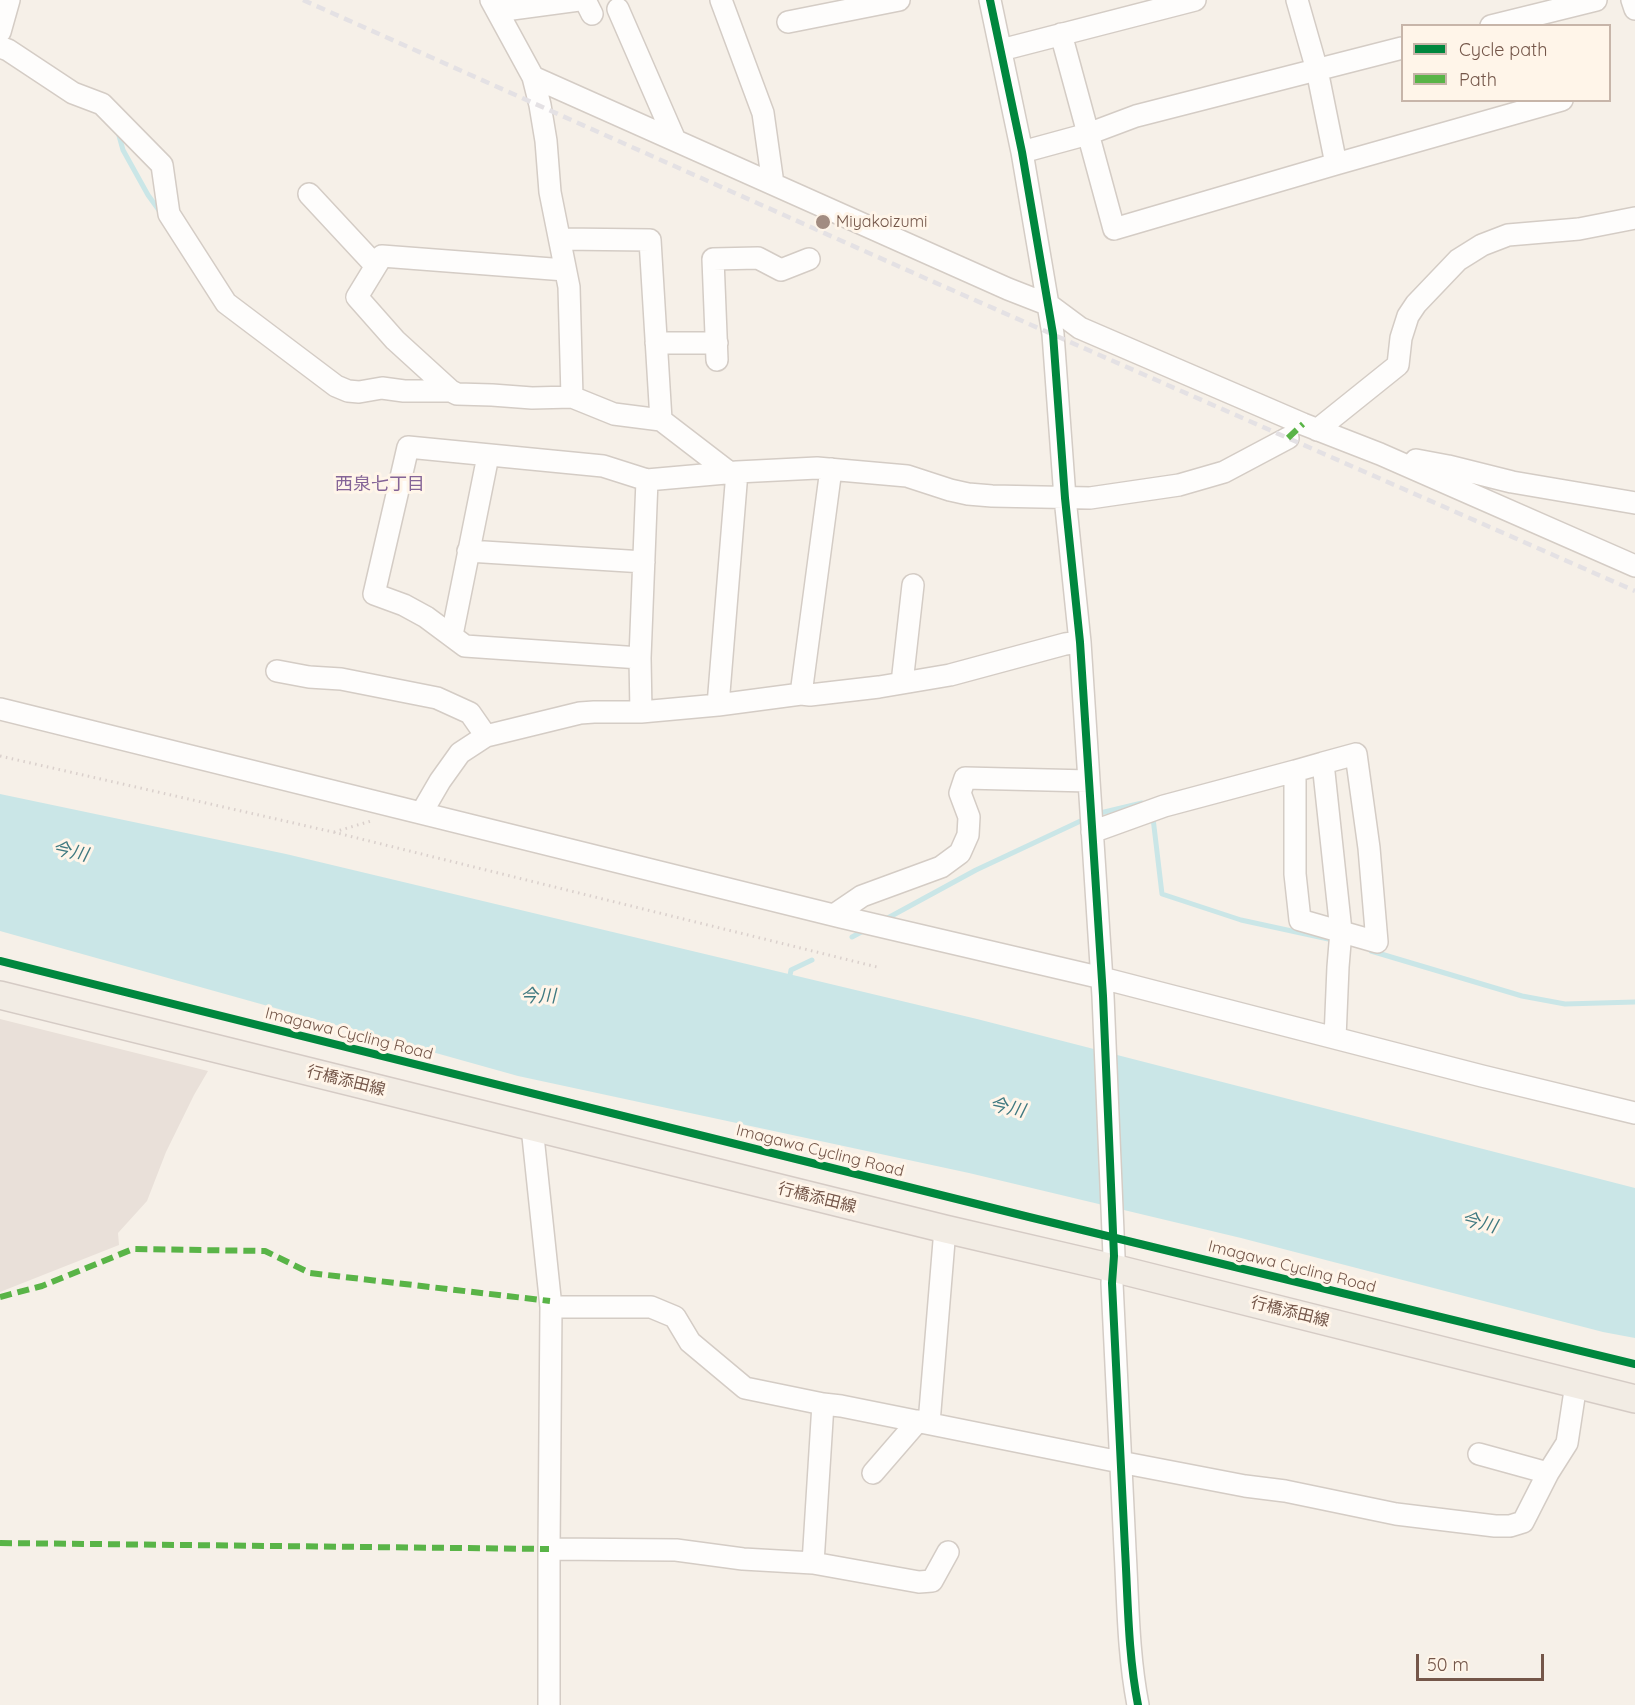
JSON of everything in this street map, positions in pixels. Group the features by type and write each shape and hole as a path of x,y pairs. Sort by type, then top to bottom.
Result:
{"main road":[{"name":"行橋添田線","path":"0,995 945,1229 1113,1262 1635,1399"}],"street":[{"path":"0,32 9,0"},
{"path":"721,0 763,113 773,184"},
{"path":"788,22 899,0"},
{"path":"990,0 1022,152 1049,304 1080,642 1102,987 1120,1462 1130,1643 1138,1705"},
{"path":"1001,50 1195,0"},
{"path":"1297,0 1317,70 1336,164"},
{"path":"1506,24 1545,19 1596,0"},
{"path":"1632,0 1635,9"},
{"path":"572,397 569,287 550,192 546,141 540,105 533,77 494,6 585,5"},
{"path":"618,9 675,140"},
{"path":"1061,34 1113,229 1555,102"},
{"path":"0,47 73,93 102,104 162,165 170,213 226,303 336,386 348,391 359,392 382,388 404,391 451,391"},
{"path":"1022,152 1088,134 1136,116 1401,48"},
{"path":"533,77 1008,289 1049,304 1080,328 1317,430 1380,454 1635,566"},
{"path":"309,194 375,265"},
{"path":"1317,430 1398,365 1401,338 1408,316 1416,304 1458,260 1482,245 1508,235 1580,229 1635,218"},
{"path":"560,239 650,240 661,420"},
{"path":"565,270 382,256 357,297 395,340 451,391 458,394 532,398 572,397 614,414 661,420 734,472"},
{"path":"656,344 717,352 713,259 758,258 781,270 809,259"},
{"path":"640,657 465,646 426,617 404,605 374,594 408,447 603,466 647,480 734,472 817,468 907,476 968,494 1090,498 1179,485 1224,472 1288,438"},
{"path":"1380,454 1448,466 1512,482 1635,503"},
{"path":"452,635 488,456"},
{"path":"801,694 831,469"},
{"path":"718,705 734,472"},
{"path":"641,711 640,657 647,480"},
{"path":"468,551 645,562"},
{"path":"902,683 913,585"},
{"path":"422,812 460,753 486,736 580,713 718,705 902,683 950,675 1080,642"},
{"path":"277,671 309,677 341,679 437,698 470,713 486,736"},
{"path":"0,709 893,930 1102,987 1335,1038 1635,1113"},
{"path":"1092,830 1164,806 1356,754 1369,848 1377,942 1300,920 1295,874 1295,771"},
{"path":"1323,763 1341,931 1335,1038"},
{"path":"837,916 862,896 941,867 960,852 968,835 969,817 960,793 965,778 1089,781"},
{"path":"532,1127 550,1307 549,1705"},
{"path":"873,1473 923,1422 945,1229"},
{"path":"550,1307 651,1307 675,1317 690,1342 745,1388 1396,1514 1495,1526 1510,1526 1523,1522 1548,1473 1567,1443 1576,1384"},
{"path":"813,1563 823,1404"},
{"path":"1479,1454 1548,1473"},
{"path":"549,1549 676,1550 813,1563 919,1582 932,1581 948,1552"}],"path":[{"path":"0,756 333,832 877,967"},
{"path":"333,832 398,813 402,807"}],"shaded area":[{"path":"0,1019 208,1071 166,1152 147,1201 118,1233 119,1245 0,1292"}],"water":[{"name":"今川","path":"0,794 286,854 977,1019 1635,1188 1635,1338 1603,1332 1241,1238 969,1173 518,1076 0,931"}],"waterway":[{"path":"118,132 123,150 148,195 161,213"},
{"path":"1096,814 1142,803"},
{"path":"884,920 976,870 1087,818"},
{"path":"1153,818 1162,894 1241,920 1333,940"},
{"path":"852,937 865,930"},
{"path":"1371,951 1522,996 1565,1004 1635,1002"},
{"path":"789,981 791,970 812,960"}],"railway":[{"path":"303,0 927,279 1635,591"}],"marked path":[{"path":"1288,438 1303,424"},
{"path":"0,1297 42,1286 133,1249 265,1251 310,1273 550,1301"},
{"path":"0,1543 549,1549"}],"cycle path":[{"path":"990,0 1022,152 1053,334 1065,498 1080,642 1103,996 1114,1256 1112,1283 1128,1608 1132,1666 1138,1705"},
{"name":"Imagawa Cycling Road","path":"0,961 1029,1217 1635,1364"}],"place":[{"name":"Miyakoizumi","path":"823,222"}],"district":[{"name":"西泉七丁目","path":"380,485"}]}
